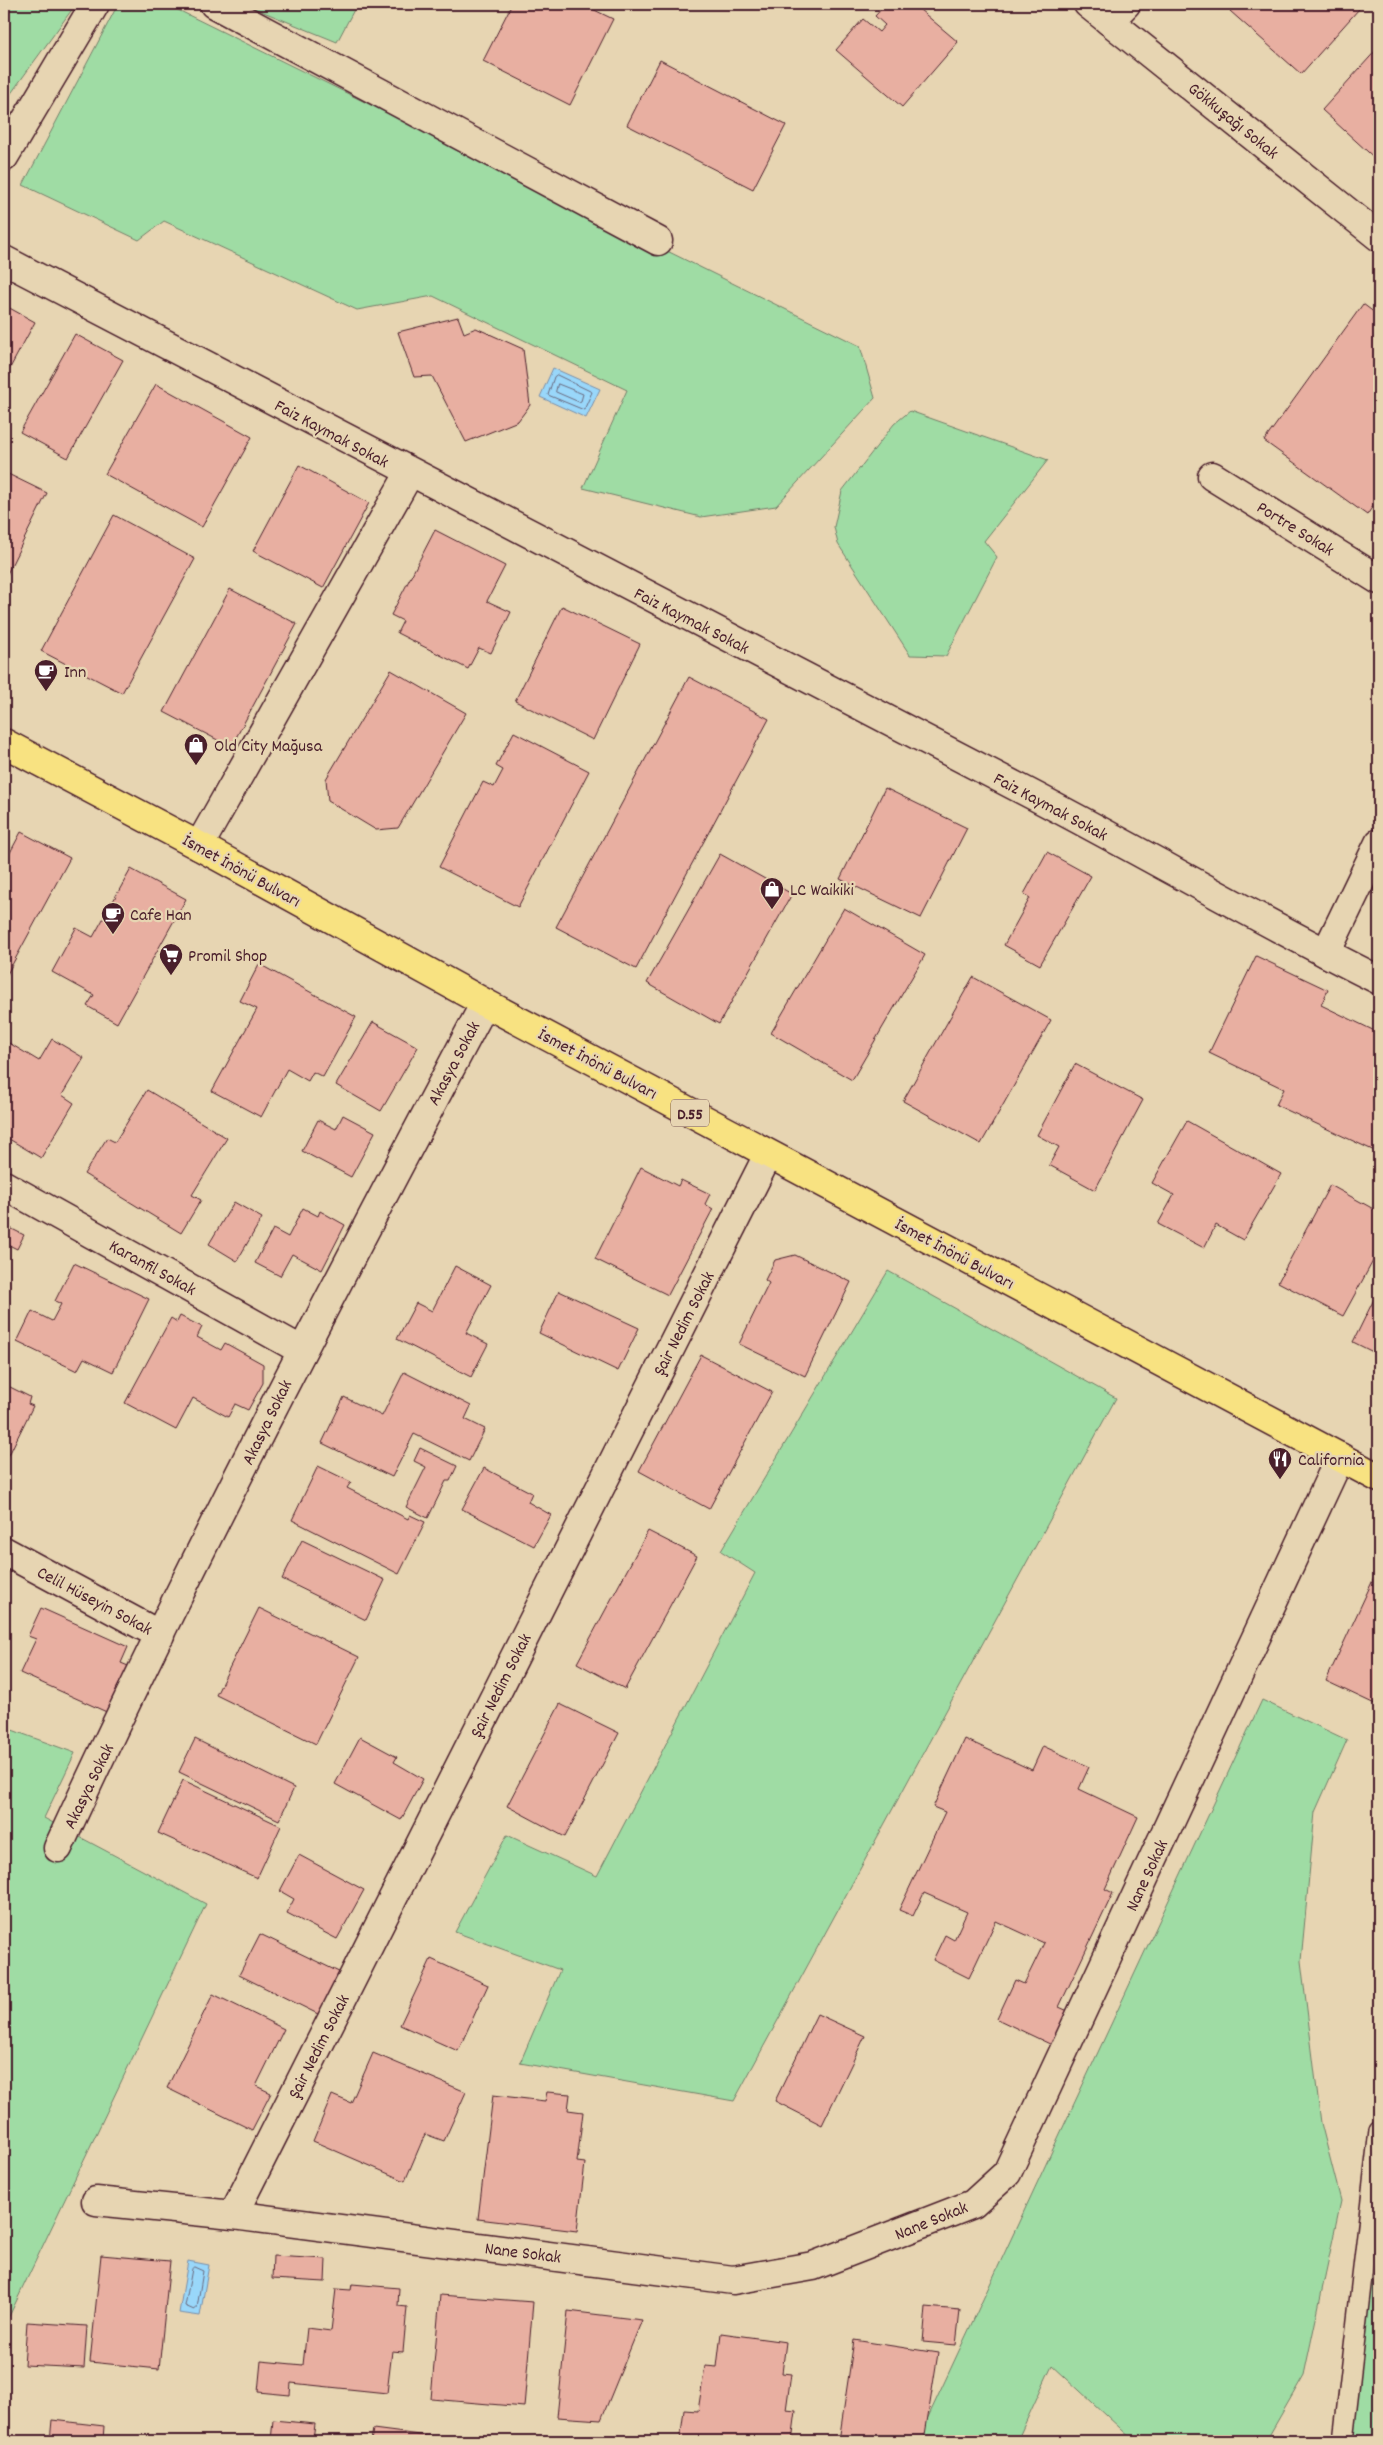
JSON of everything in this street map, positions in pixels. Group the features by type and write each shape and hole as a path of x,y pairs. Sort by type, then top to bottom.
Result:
{"main road":[{"name":"İsmet İnönü Bulvarı","path":"4,743 198,846 485,1003 1379,1478"}],"street":[{"path":"4,157 95,4"},
{"path":"214,4 658,241"},
{"name":"Gökkuşağı Sokak","path":"1088,4 1118,12 1379,237"},
{"name":"Faiz Kaymak Sokak","path":"4,260 408,474 1027,792 1326,954 1379,980"},
{"path":"198,846 408,474"},
{"name":"Portre Sokak","path":"1212,476 1379,580"},
{"path":"1326,954 1379,843"},
{"name":"Akasya Sokak","path":"58,1848 160,1635 301,1350 485,1003"},
{"name":"Şair Nedim Sokak","path":"233,2215 768,1154"},
{"name":"Karanfil Sokak","path":"4,1185 301,1350"},
{"name":"Nane Sokak","path":"96,2201 233,2215 733,2280 813,2266 973,2204 1007,2173 1340,1457"},
{"name":"Celil Hüseyin Sokak","path":"4,1551 160,1635"}],"lane":[{"path":"1343,2441 1379,2130"}],"green space":[{"path":"4,4 76,4 4,103"},
{"path":"127,4 166,4 860,346 875,398 776,506 701,517 583,488 627,390 433,296 357,310 164,221 139,240 23,185 116,8"},
{"path":"244,4 357,4 337,42"},
{"path":"910,411 1048,460 984,541 997,557 946,656 910,655 838,544 834,527 842,491 894,424"},
{"path":"888,1271 1116,1398 734,2101 520,2063 560,1970 455,1932 507,1835 597,1876 755,1573 721,1551"},
{"path":"1262,1700 1347,1740 1315,1812 1301,1961 1321,2123 1341,2201 1304,2375 1266,2441 1134,2441 1052,2365 1017,2441 917,2441"},
{"path":"4,1727 75,1753 44,1818 206,1904 4,2327"},
{"path":"1379,2216 1379,2441 1343,2441 1338,2392"}],"water":[{"path":"553,368 600,389 586,418 540,397"},
{"path":"188,2261 209,2265 200,2316 179,2313"}],"building":[{"path":"512,4 582,4 613,19 570,105 483,61"},
{"path":"886,4 913,4 958,42 902,107 836,50 863,19 879,32 885,25 875,16"},
{"path":"1236,4 1353,4 1359,9 1301,74 1230,11"},
{"path":"1379,47 1379,162 1322,110"},
{"path":"660,60 786,125 753,189 627,125"},
{"path":"1363,304 1379,316 1379,497 1367,515 1264,441"},
{"path":"4,305 35,322 4,379"},
{"path":"458,317 464,333 476,328 523,349 530,405 518,421 466,442 432,376 414,377 398,332"},
{"path":"75,334 123,360 68,458 20,432"},
{"path":"156,384 252,437 202,527 105,474"},
{"path":"299,465 369,503 323,588 253,551"},
{"path":"4,472 47,493 4,580"},
{"path":"114,515 195,559 122,693 41,651"},
{"path":"435,530 505,566 487,601 511,612 491,653 479,648 468,669 397,633 403,621 391,615"},
{"path":"230,589 297,624 231,747 164,712"},
{"path":"562,606 640,644 593,740 515,701"},
{"path":"391,670 466,713 398,828 376,830 328,801 326,779"},
{"path":"689,677 769,719 636,969 556,927"},
{"path":"514,732 589,771 518,907 439,867 483,782 494,787 503,770 496,766"},
{"path":"885,788 967,828 921,918 840,879"},
{"path":"21,832 70,858 6,976 4,975 4,864"},
{"path":"1047,852 1091,876 1040,965 1004,945 1030,898 1024,894"},
{"path":"720,854 792,894 719,1024 647,983"},
{"path":"131,869 186,899 117,1023 87,1006 94,995 52,972 76,928 93,937"},
{"path":"844,908 925,955 852,1080 771,1033"},
{"path":"1256,956 1328,990 1321,1005 1379,1033 1379,1153 1276,1105 1284,1089 1209,1053"},
{"path":"259,964 356,1017 323,1077 313,1072 308,1081 287,1069 261,1117 212,1091 257,1009 240,1001"},
{"path":"973,977 1051,1020 981,1144 903,1101"},
{"path":"373,1022 418,1047 381,1111 336,1085"},
{"path":"52,1039 84,1058 62,1095 74,1103 41,1158 4,1136 4,1040 39,1061"},
{"path":"1075,1064 1143,1100 1095,1190 1049,1165 1059,1147 1037,1135"},
{"path":"147,1090 227,1138 192,1195 201,1200 181,1233 84,1174 107,1138 115,1142"},
{"path":"343,1115 375,1132 351,1177 302,1151 318,1120 336,1129"},
{"path":"1187,1121 1281,1174 1243,1240 1216,1225 1204,1248 1158,1224 1174,1195 1152,1183"},
{"path":"641,1167 678,1186 681,1180 710,1194 705,1204 713,1209 668,1295 595,1259"},
{"path":"1330,1185 1379,1212 1379,1250 1343,1316 1278,1282"},
{"path":"234,1202 262,1218 237,1261 209,1244"},
{"path":"303,1208 318,1216 320,1211 345,1225 322,1270 292,1254 280,1276 255,1263 273,1229 288,1237"},
{"path":"4,1225 24,1235 17,1249 5,1243 4,1245"},
{"path":"795,1255 851,1282 805,1376 739,1344 769,1283 765,1280 775,1260"},
{"path":"74,1263 149,1299 113,1372 84,1358 77,1371 17,1342 32,1311 52,1321 61,1304 55,1301"},
{"path":"455,1266 491,1285 466,1333 488,1344 471,1377 397,1339 416,1303 432,1311"},
{"path":"1379,1289 1379,1355 1353,1342"},
{"path":"559,1291 639,1328 618,1371 539,1333"},
{"path":"180,1316 202,1327 197,1337 221,1350 225,1343 263,1364 263,1383 248,1410 235,1404 228,1417 193,1398 176,1430 125,1403 171,1318 177,1322"},
{"path":"701,1355 772,1392 709,1509 639,1471"},
{"path":"404,1372 471,1406 465,1419 485,1429 469,1461 414,1434 392,1477 322,1443 344,1397 382,1416"},
{"path":"4,1384 30,1397 28,1404 33,1406 4,1465"},
{"path":"420,1448 457,1466 450,1481 446,1481 428,1518 406,1507 426,1467 414,1461"},
{"path":"318,1466 351,1482 347,1488 408,1519 410,1515 425,1522 399,1574 292,1520"},
{"path":"484,1468 532,1493 528,1502 551,1515 534,1546 462,1509"},
{"path":"648,1531 697,1556 625,1689 577,1663"},
{"path":"302,1540 385,1580 366,1620 282,1579"},
{"path":"1379,1567 1379,1706 1326,1681"},
{"path":"41,1608 128,1647 121,1663 133,1668 111,1714 20,1673 36,1639 28,1636"},
{"path":"259,1608 359,1657 316,1744 216,1695"},
{"path":"560,1704 619,1733 565,1837 507,1806"},
{"path":"360,1737 397,1757 394,1762 423,1779 401,1820 335,1784"},
{"path":"195,1739 294,1788 279,1820 179,1772"},
{"path":"965,1739 1032,1770 1043,1746 1089,1767 1079,1789 1138,1817 1105,1889 1113,1893 1059,2007 1068,2011 1052,2045 997,2019 1015,1980 1024,1984 1044,1943 996,1921 969,1978 933,1960 945,1935 954,1940 967,1912 924,1893 913,1916 899,1910 945,1812 933,1807"},
{"path":"183,1780 281,1826 257,1878 158,1833"},
{"path":"299,1855 364,1890 337,1939 287,1913 294,1899 280,1891"},
{"path":"260,1934 343,1974 322,2016 239,1975"},
{"path":"431,1959 488,1985 458,2051 400,2025"},
{"path":"213,1994 284,2029 256,2086 271,2093 252,2130 167,2088"},
{"path":"817,2014 865,2036 822,2125 775,2101"},
{"path":"373,2053 466,2092 444,2141 425,2134 405,2181 313,2141 332,2095 351,2103"},
{"path":"547,2092 570,2094 568,2110 583,2112 577,2162 585,2163 577,2231 478,2219 493,2095 545,2101"},
{"path":"101,2255 170,2261 159,2369 90,2362"},
{"path":"273,2256 326,2259 325,2282 272,2279"},
{"path":"352,2284 399,2288 398,2306 407,2307 403,2352 392,2351 387,2393 291,2383 290,2395 258,2392 261,2361 303,2365 307,2328 331,2331 336,2289 351,2290"},
{"path":"440,2295 533,2302 524,2407 431,2399"},
{"path":"926,2307 960,2310 956,2345 923,2342"},
{"path":"568,2311 642,2320 601,2420 557,2417"},
{"path":"27,2322 87,2326 84,2368 24,2365"},
{"path":"721,2333 786,2342 782,2373 791,2374 786,2410 796,2411 792,2441 680,2441 684,2410 698,2411 705,2366 717,2367"},
{"path":"854,2340 938,2353 924,2441 839,2441"},
{"path":"52,2420 104,2426 103,2440 111,2441 50,2441"},
{"path":"273,2420 315,2424 313,2441 271,2441"},
{"path":"373,2429 435,2437 434,2441 371,2441"}],"place":[{"name":"Inn","path":"46,692"},
{"name":"Old City Mağusa","path":"196,766"},
{"name":"LC Waikiki","path":"772,910"},
{"name":"Cafe Han","path":"113,935"},
{"name":"Promil Shop","path":"171,976"},
{"name":"California","path":"1280,1480"}]}
